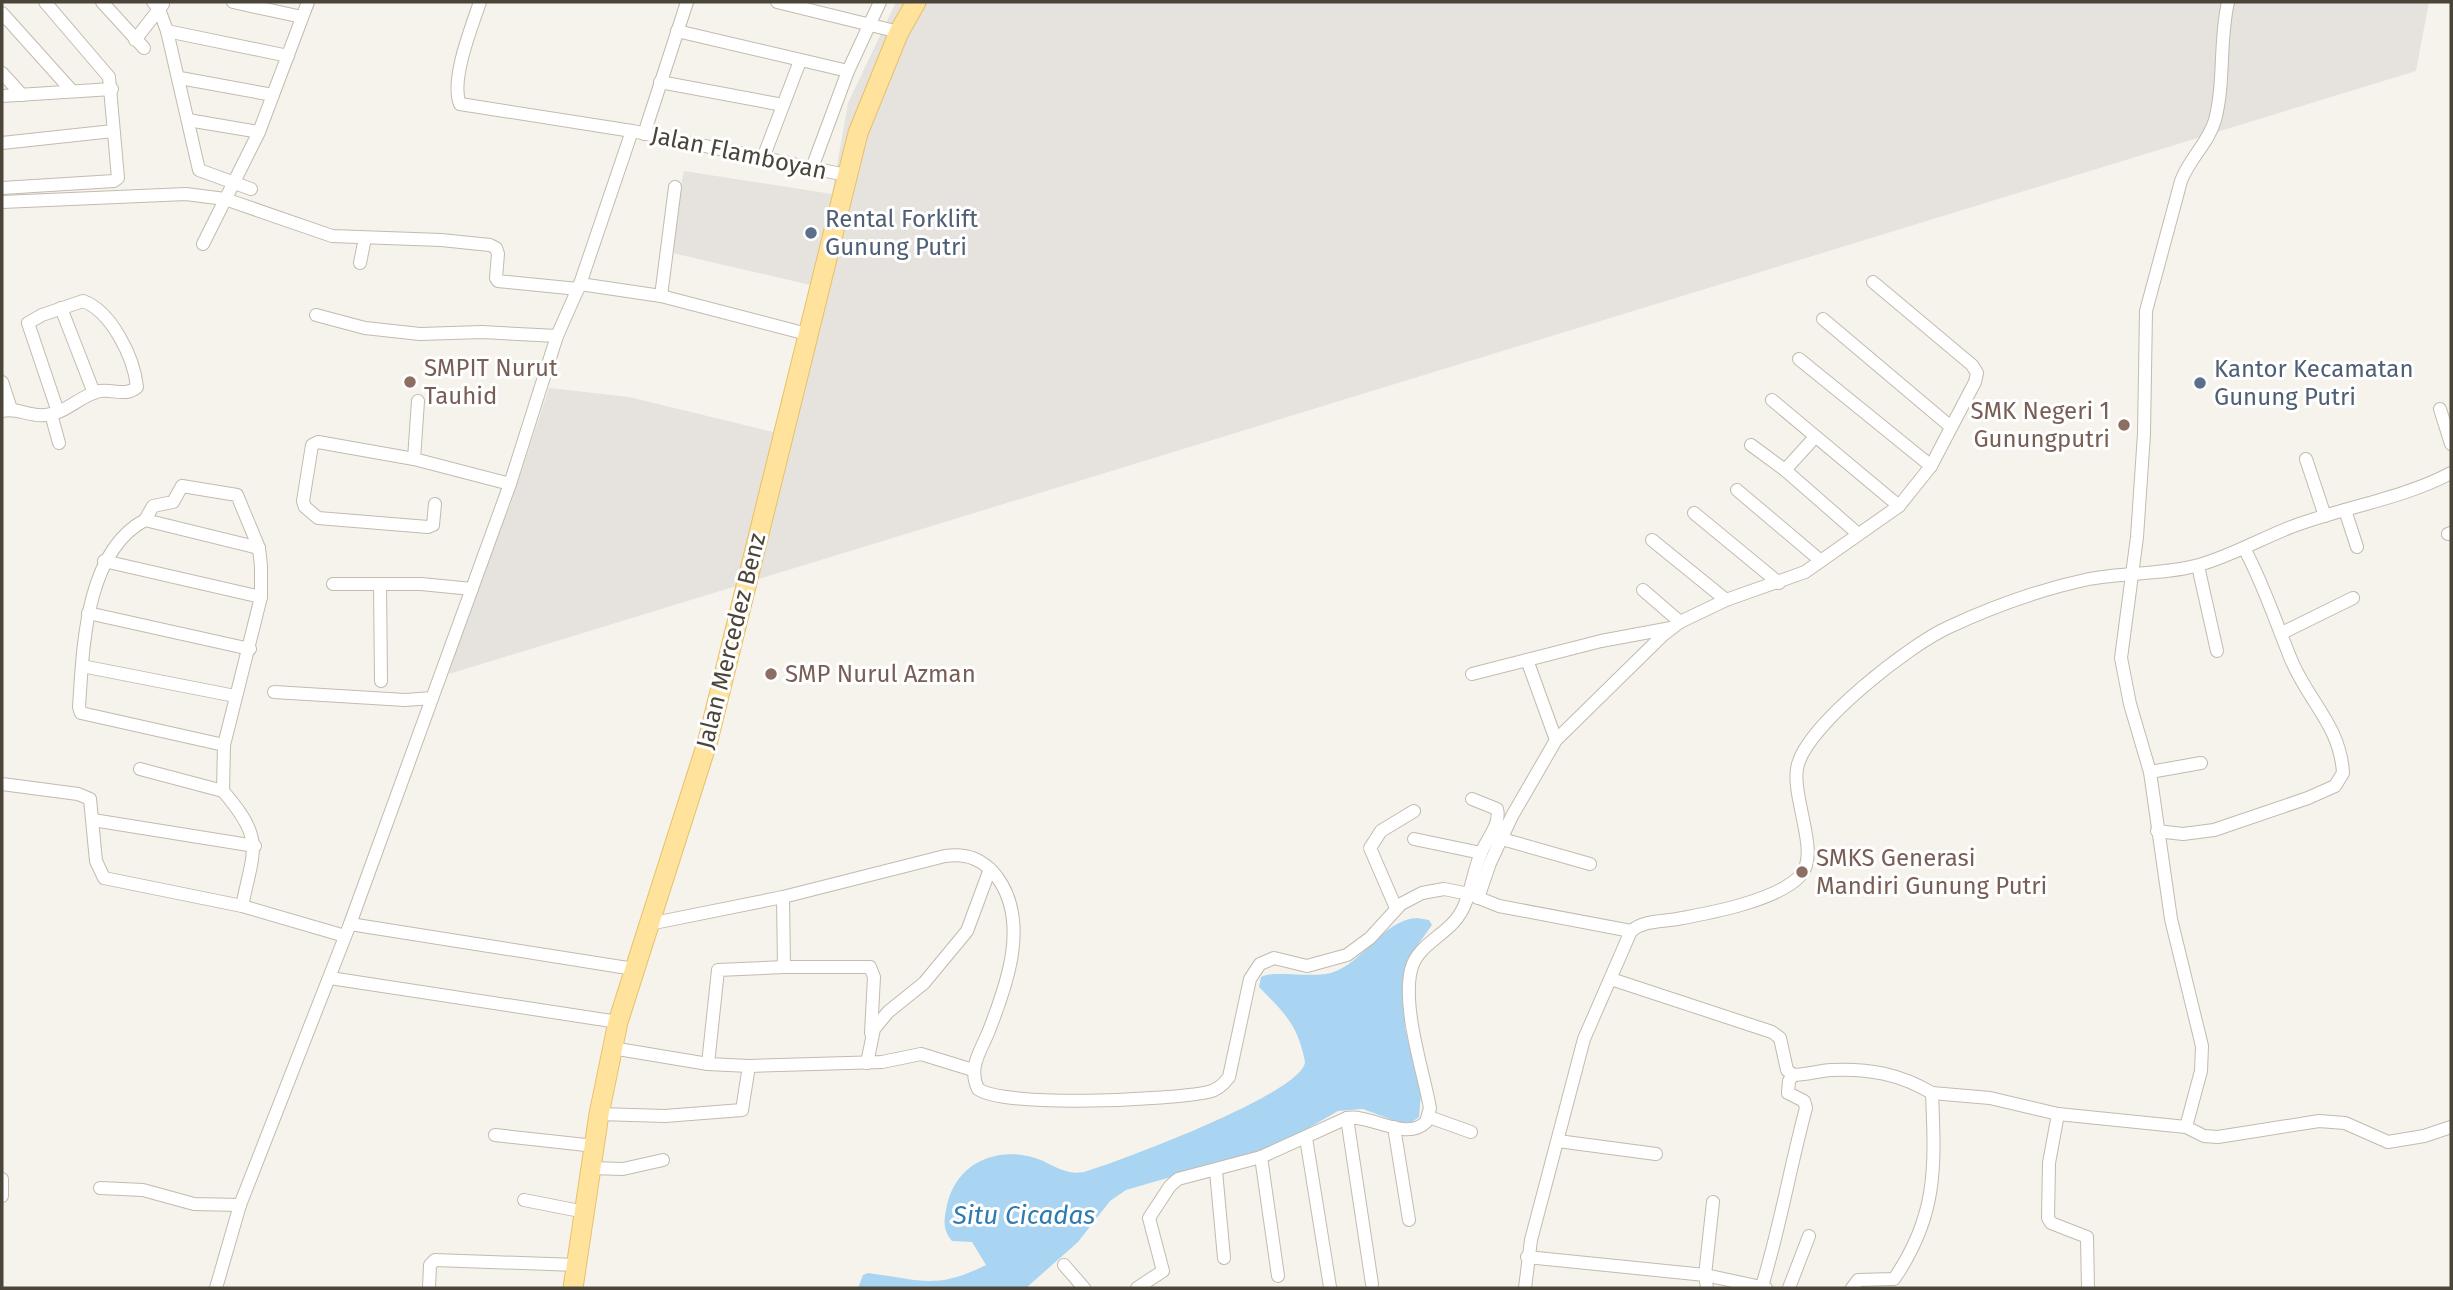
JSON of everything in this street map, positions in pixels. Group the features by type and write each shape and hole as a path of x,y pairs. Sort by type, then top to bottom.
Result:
{"main road":[{"name":"Jalan Mercedez Benz","path":"573,1288 599,1114 618,1022 708,740 858,133 899,32 916,2"}],"street":[{"path":"2,188 114,181 119,174 113,131 112,89 102,66 45,2"},
{"path":"102,2 140,44 159,4"},
{"path":"233,2 302,17"},
{"path":"203,244 259,132 308,2"},
{"name":"Jalan Flamboyan","path":"480,2 461,64 457,97 460,104 638,133 846,175"},
{"path":"216,1288 240,1205 330,978 510,484 557,336 660,82 687,2"},
{"path":"777,2 899,32"},
{"path":"812,168 848,71 880,2"},
{"path":"2186,1127 2201,1071 2202,1045 2171,919 2150,772 2122,671 2122,639 2132,573 2144,434 2147,311 2181,181 2214,122 2220,102 2228,2"},
{"path":"159,4 180,78 201,172 251,189"},
{"path":"2,13 72,91"},
{"path":"167,31 288,56"},
{"path":"677,32 848,71"},
{"path":"763,158 800,61"},
{"path":"2,73 22,95"},
{"path":"180,78 273,95"},
{"path":"660,82 783,106"},
{"path":"2,96 112,89"},
{"path":"188,120 259,132"},
{"path":"2,143 113,131"},
{"path":"661,296 675,187"},
{"path":"2,202 136,194 186,194 225,199 332,236 441,240 490,245 496,248 498,254 498,281 661,296 807,334"},
{"path":"360,263 365,238"},
{"path":"1472,674 1676,625 1726,600 1805,572 1899,506 1931,467 1975,382 1977,373 1972,365 1873,282"},
{"path":"2,382 6,410 34,415 55,413 94,393 130,392 136,387 136,379 113,323 99,308 83,301 30,320 28,327 55,413 60,443"},
{"path":"61,307 94,393"},
{"path":"316,315 365,328 420,334 482,332 557,336"},
{"path":"1823,319 1951,427"},
{"path":"1799,359 1931,467"},
{"path":"1772,400 1899,506"},
{"path":"414,459 418,401"},
{"path":"2440,410 2451,444"},
{"path":"1785,470 1815,437"},
{"path":"435,504 433,525 428,527 325,520 304,507 314,443 414,459 510,484"},
{"path":"1751,445 1785,470 1857,534"},
{"path":"2306,458 2325,516"},
{"path":"1525,1288 1527,1257 1584,1039 1632,931 1640,924 1685,918 1773,894 1799,878 1809,859 1797,784 1802,755 1860,688 1900,655 1947,627 2039,593 2088,580 2198,566 2325,516 2427,484 2451,472"},
{"path":"223,791 224,745 261,597 258,548 241,500 232,493 182,486 173,502 153,506 145,520 104,561 88,614 78,714 224,745"},
{"path":"1737,490 1821,561"},
{"path":"2345,510 2357,547"},
{"path":"1694,513 1779,583"},
{"path":"145,520 258,548"},
{"path":"1652,540 1726,600"},
{"path":"2157,831 2183,834 2214,830 2308,798 2340,781 2342,766 2333,731 2290,659 2282,634 2244,548"},
{"path":"104,561 261,597"},
{"path":"2198,566 2217,651"},
{"path":"333,584 472,589"},
{"path":"380,584 381,681"},
{"path":"1643,590 1676,625"},
{"path":"2282,634 2353,598"},
{"path":"88,614 250,649"},
{"path":"1137,1288 1163,1271 1148,1223 1170,1186 1178,1179 1261,1157 1347,1118 1362,1116 1394,1127 1422,1126 1429,1117 1430,1108 1411,1012 1411,968 1425,948 1452,923 1474,896 1512,816 1556,740 1676,625"},
{"path":"1527,660 1556,740"},
{"path":"82,666 235,696"},
{"path":"274,692 405,700 432,698"},
{"path":"2150,772 2201,763"},
{"path":"140,769 223,791 245,817 255,846 242,906"},
{"path":"2,784 85,795 90,799 96,861 104,878 347,930 634,969"},
{"path":"1472,799 1499,811 1493,832 1481,853 1474,896"},
{"path":"1396,908 1370,848 1381,831 1413,811"},
{"path":"93,820 255,846"},
{"path":"1414,839 1481,853"},
{"path":"1502,839 1590,864"},
{"path":"649,924 783,897 945,856 966,855 990,869 1006,893 1015,928 995,1012 973,1070 978,1088 985,1093 1031,1101 1143,1098 1209,1092 1224,1084 1229,1076 1250,979 1260,964 1274,958 1307,966 1335,960 1359,948 1396,908 1411,897 1432,890 1474,896 1499,906 1632,931"},
{"path":"871,1035 888,1012 924,983 957,944 974,917 990,869"},
{"path":"783,897 784,967"},
{"path":"708,1064 718,970 784,967 872,968 871,1035 867,1063"},
{"path":"330,978 618,1022"},
{"path":"1611,979 1772,1032 1780,1038 1787,1070 1793,1075 1832,1070 1872,1070 1894,1075 1932,1093 1990,1098 2059,1114 2186,1127 2204,1136 2218,1137 2334,1121 2388,1142 2424,1136 2451,1127"},
{"path":"612,1048 708,1064 749,1066 867,1063 921,1054 973,1070"},
{"path":"599,1114 665,1116 742,1110 749,1066"},
{"path":"1527,1257 1706,1282 1764,1287 1779,1234 1794,1152 1806,1108 1804,1101 1788,1093 1789,1081 1793,1075"},
{"path":"1852,1288 1858,1280 1894,1279 1918,1236 1926,1214 1936,1159 1932,1093"},
{"path":"2059,1114 2049,1163 2048,1218 2051,1223 2087,1237 2088,1288"},
{"path":"1429,1117 1471,1132"},
{"path":"1347,1118 1372,1284"},
{"path":"1394,1127 1409,1220"},
{"path":"495,1135 595,1146"},
{"path":"1306,1138 1330,1287"},
{"path":"1558,1141 1656,1154"},
{"path":"1261,1157 1279,1276"},
{"path":"592,1168 623,1169 663,1160"},
{"path":"1216,1171 1224,1258"},
{"path":"2,1179 2,1196"},
{"path":"100,1188 143,1190 194,1204 240,1205"},
{"path":"524,1200 585,1212"},
{"path":"1706,1282 1713,1202"},
{"path":"1789,1288 1809,1236"},
{"path":"429,1288 430,1265 435,1260 577,1265"},
{"path":"1064,1265 1084,1288"}],"shaded area":[{"path":"896,2 2429,2 2416,71 449,674 468,601 510,506 549,388 629,397 773,432 815,286 668,252 684,171 832,194 848,103"}],"water":[{"name":"Situ Cicadas","path":"1417,918 1429,920 1432,925 1414,950 1404,997 1405,1028 1421,1094 1419,1117 1412,1122 1400,1123 1363,1109 1338,1111 1277,1146 1126,1190 1110,1201 1078,1242 1026,1288 858,1288 863,1275 868,1273 928,1281 954,1278 986,1265 972,1242 952,1241 945,1224 952,1191 959,1179 978,1162 990,1157 1018,1155 1039,1159 1070,1172 1084,1172 1206,1125 1274,1091 1296,1075 1305,1062 1294,1028 1259,987 1261,977 1273,974 1331,973 1343,968 1393,926"}],"place":[{"name":"Rental Forklift Gunung Putri","path":"811,233"},
{"name":"SMPIT Nurut Tauhid","path":"410,382"},
{"name":"Kantor Kecamatan Gunung Putri","path":"2200,383"},
{"name":"SMK Negeri 1 Gunungputri","path":"2124,425"},
{"name":"SMP Nurul Azman","path":"771,674"},
{"name":"SMKS Generasi Mandiri Gunung Putri","path":"1802,872"}]}
